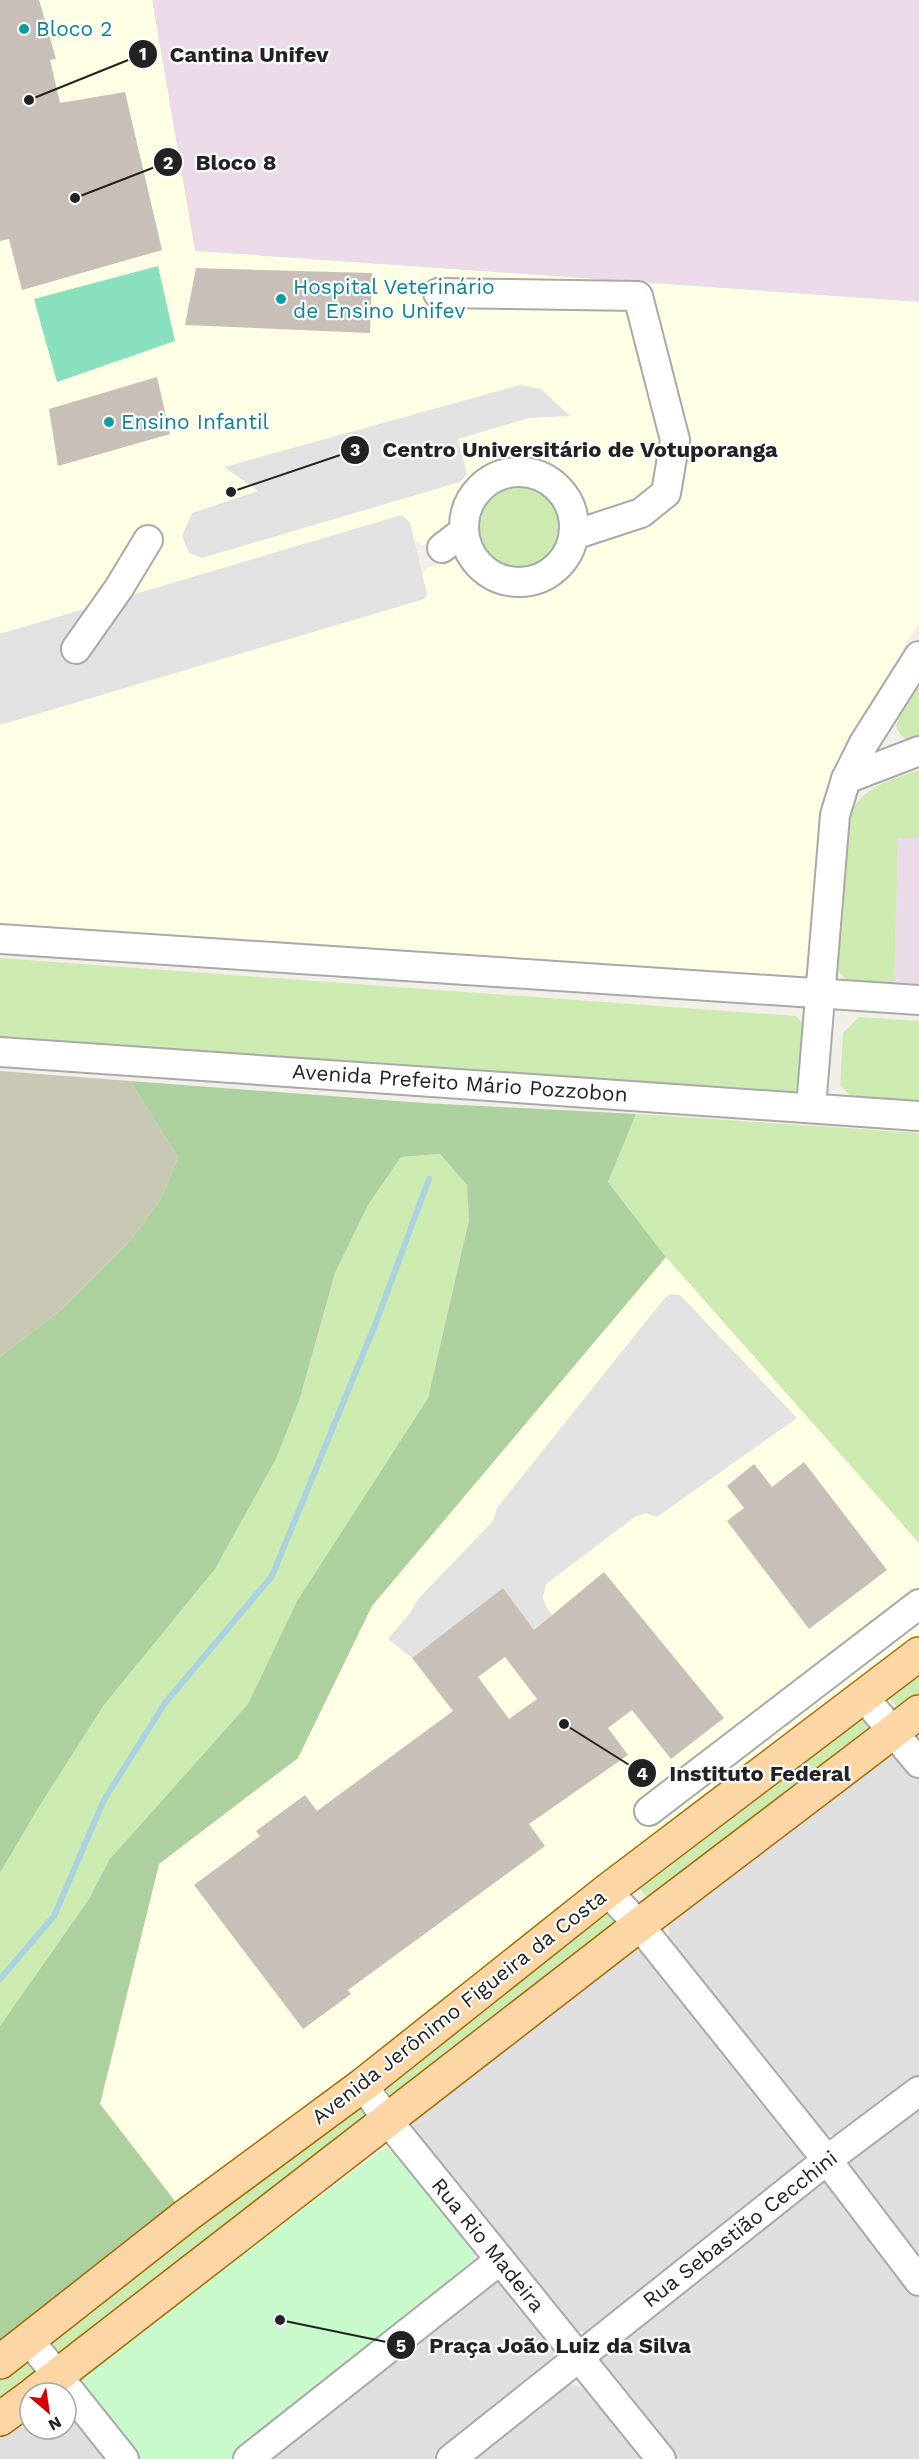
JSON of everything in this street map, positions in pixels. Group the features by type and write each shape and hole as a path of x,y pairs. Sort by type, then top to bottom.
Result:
{"main road":[{"name":"Avenida Jerônimo Figueira da Costa","path":"0,2362 187,2215 363,2085 607,1891 919,1654"},
{"path":"51,2381 639,1925 919,1712"},
{"path":"0,2419 18,2406"}],"street":[{"path":"438,293 638,296 675,440 666,493 641,513 574,535"},
{"path":"522,471 540,476 556,485 567,499 574,516 574,535 569,551 554,569 533,580 517,582 501,579 486,572 475,560 466,539 466,513 473,496 486,483 503,474 522,471"},
{"path":"76,650 119,588 148,540"},
{"path":"811,1107 835,815 846,779 864,743 919,656"},
{"path":"846,779 919,751"},
{"path":"0,939 919,1000"},
{"name":"Avenida Prefeito Mário Pozzobon","path":"0,1052 919,1116"},
{"path":"649,1811 919,1604"},
{"path":"863,1696 919,1763"},
{"path":"607,1891 639,1925 827,2160 919,2281"},
{"name":"Rua Rio Madeira","path":"363,2085 388,2121 661,2459"},
{"name":"Rua Sebastião Cecchini","path":"451,2459 827,2160 919,2091"},
{"path":"249,2459 500,2260"},
{"path":"29,2340 44,2381"},
{"path":"78,2415 124,2459"}],"shaded area":[{"path":"0,0 152,0 195,251 919,302 919,623 849,736 828,793 811,963 802,978 0,928 0,725 424,599 427,594 422,576 427,568 455,561 487,585 500,590 514,592 542,588 554,582 574,562 581,550 585,522 578,495 561,474 536,461 509,460 483,470 463,489 453,515 452,529 447,537 422,545 414,541 410,523 402,515 0,634"},
{"path":"152,0 919,0 919,302 195,251"},
{"path":"520,385 541,389 570,416 529,418 458,439 467,474 460,482 202,558 189,553 182,536 192,513 258,491 224,467"},
{"path":"402,515 410,523 427,594 424,599 0,725 0,634"},
{"path":"898,838 919,838 919,991 894,988"},
{"path":"0,1071 130,1081 178,1157 161,1199 130,1241 62,1309 0,1357"},
{"path":"666,1257 919,1543 919,1640 178,2205 100,2104 159,1864 298,1758 372,1606"},
{"path":"670,1294 680,1295 797,1418 657,1517 646,1513 636,1516 546,1584 543,1597 552,1615 534,1630 503,1588 412,1658 388,1639 411,1612 417,1600 493,1521 497,1508"},
{"path":"883,1754 905,1758 919,1776 919,2082 843,2138 821,2133 669,1942 669,1915"},
{"path":"631,1945 645,1949 804,2152 802,2170 592,2334 574,2330 509,2252 412,2126 417,2113"},
{"path":"919,2106 919,2263 849,2173 852,2155"},
{"path":"818,2178 833,2181 919,2296 919,2459 672,2459 599,2368 598,2354"},
{"path":"490,2279 506,2282 554,2351 552,2365 434,2459 264,2459"},
{"path":"568,2384 584,2388 640,2459 471,2459"},
{"path":"18,2422 18,2441 78,2441 78,2422 108,2459 0,2459 0,2435"}],"green space":[{"path":"158,266 175,341 57,382 34,299"},
{"path":"519,480 537,484 552,494 562,509 566,527 562,545 552,560 537,570 519,574 501,570 486,560 476,545 472,527 476,509 486,494 501,484"},
{"path":"919,682 919,740 911,740 904,738 896,726 901,711"},
{"path":"919,770 919,838 898,838 894,988 869,987 854,983 847,980 836,967 849,815 855,805 870,790"},
{"path":"0,958 796,1016 811,1034 805,1082 787,1098 0,1044"},
{"path":"859,1017 919,1021 919,1103 855,1100 840,1085 843,1033"},
{"path":"130,1081 424,1103 636,1114 608,1182 666,1257 372,1606 298,1758 159,1864 100,2104 178,2205 0,2346 0,2026 89,1899 109,1860 248,1704 297,1601 428,1398 469,1220 467,1185 440,1154 401,1157 368,1205 335,1273 300,1398 276,1459 215,1569 104,1705 0,1873 0,1357 62,1309 130,1241 161,1199 178,1157"},
{"path":"636,1114 919,1133 919,1543 666,1257 608,1182"},
{"path":"440,1154 467,1185 469,1220 428,1398 297,1601 248,1704 109,1860 89,1899 0,2026 0,1873 104,1705 215,1569 276,1459 300,1398 335,1273 368,1205 401,1157"},
{"path":"919,1663 919,1702 899,1709 887,1695"},
{"path":"865,1715 873,1728 650,1901 639,1888 639,1877"},
{"path":"600,1910 613,1910 621,1920 394,2099 385,2087"},
{"path":"363,2106 370,2117 59,2358 47,2344 49,2336"},
{"path":"385,2148 398,2155 475,2249 473,2267 232,2459 139,2459 84,2390 82,2373"},
{"path":"17,2358 31,2360 39,2371 29,2381 18,2381 18,2393 0,2411 0,2371"}],"building":[{"path":"0,0 39,0 56,59 50,60 60,103 125,92 162,250 22,290 9,239 0,241"},
{"name":"Hospital Veterinário de Ensino Unifev","path":"196,268 372,273 370,333 185,325"},
{"name":"Ensino Infantil","path":"157,377 170,434 58,466 49,409"},
{"path":"804,1462 887,1570 809,1629 727,1521 744,1508 727,1486 754,1464 772,1487"},
{"path":"604,1572 724,1718 671,1759 632,1710 608,1728 628,1755 529,1824 545,1846 348,1990 351,1994 303,2029 194,1885 260,1836 256,1831 305,1795 317,1811 453,1711 412,1658 503,1588 534,1630","holes":["505,1657 537,1699 509,1719 478,1677"]}],"waterway":[{"path":"0,1979 54,1916 104,1800 165,1703 272,1576 375,1325 429,1179"}],"place":[{"name":"Bloco 2","path":"24,29"},
{"name":"Cantina Unifev","path":"29,100"},
{"name":"Bloco 8","path":"75,198"},
{"name":"Hospital Veterinário de Ensino Unifev","path":"281,299"},
{"name":"Ensino Infantil","path":"109,422"},
{"name":"Centro Universitário de Votuporanga","path":"231,492"},
{"name":"Instituto Federal","path":"564,1724"},
{"name":"Praça João Luiz da Silva","path":"280,2320"}]}
